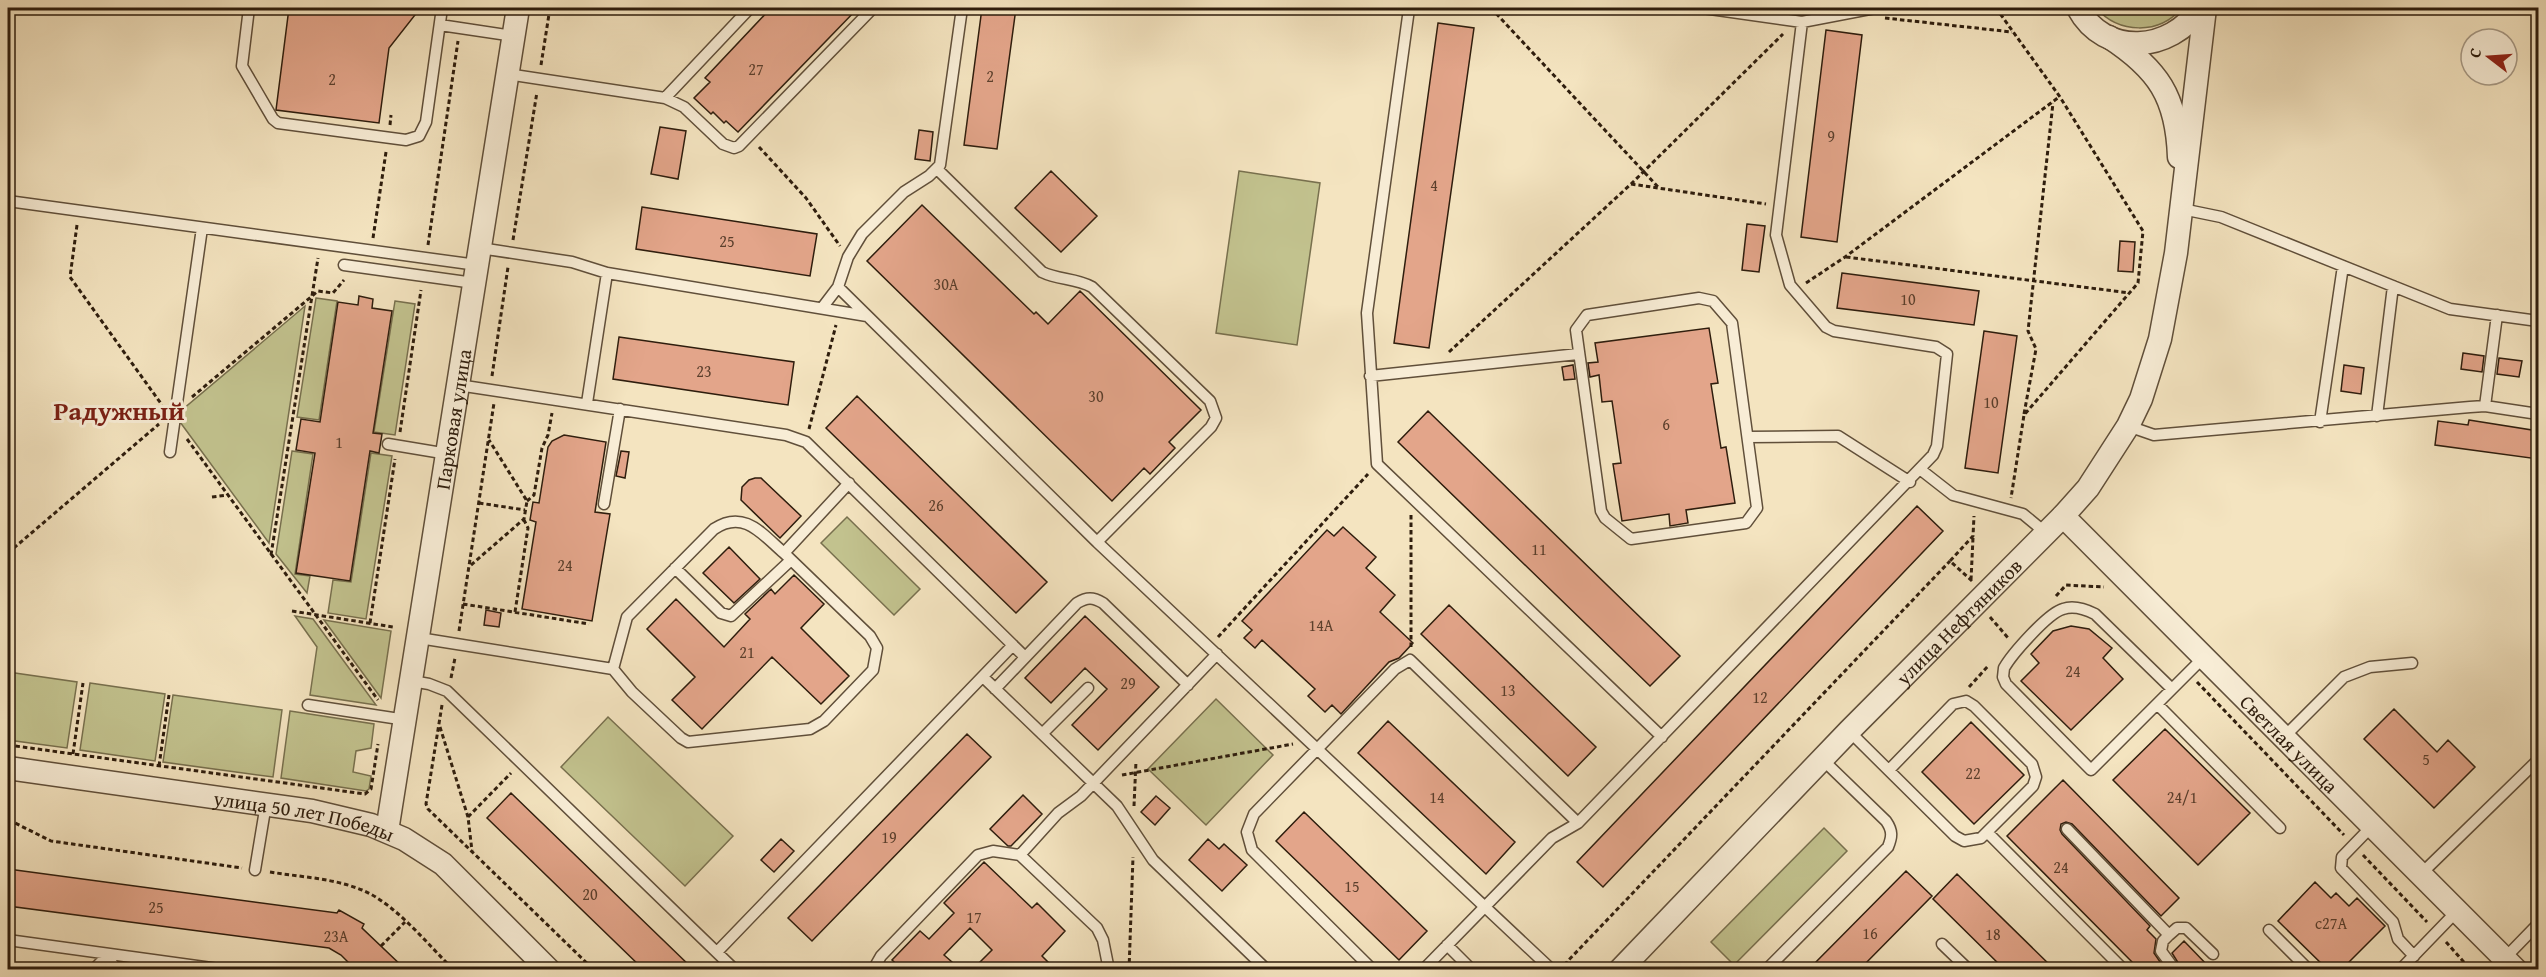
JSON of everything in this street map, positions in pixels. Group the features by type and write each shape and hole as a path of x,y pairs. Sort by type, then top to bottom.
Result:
{"street":[{"name":"Парковая улица","path":"387,831 518,8"},
{"path":"2078,8 2088,22 2143,61 2164,88 2171,106 2179,147 2182,209"},
{"path":"2109,37 2135,44 2161,40 2185,27 2200,8"},
{"path":"2182,209 2205,8"},
{"name":"улица Нефтяников","path":"1620,969 1849,730 2063,516 2088,488 2128,426 2141,399 2160,339 2172,283 2182,209"},
{"name":"Светлая улица","path":"2063,516 2510,964"},
{"name":"улица 50 лет Победы","path":"8,768 334,815 387,831 418,847 442,864 549,969"}],"lane":[{"path":"249,8 242,66 273,119 278,123 413,139 423,130 442,8"},
{"path":"665,98 750,8"},
{"path":"507,74 665,98 684,107 730,148 739,146 873,8"},
{"path":"822,308 838,287 848,257 862,234 904,192 937,169 942,159 962,8"},
{"path":"1430,8 1403,8 1366,313 1377,464 1662,737"},
{"path":"1703,8 1799,21 1875,8"},
{"path":"1423,969 1552,838 1578,823 1910,482 1933,455 1937,446 1947,354 1936,347 1834,331 1818,320 1786,277 1776,235 1799,21"},
{"path":"440,25 513,36"},
{"path":"937,169 1042,272 1053,278 1082,281 1092,287 1210,401 1215,409 1216,418 1211,427 1097,542"},
{"path":"8,201 477,266"},
{"path":"2182,209 2221,217 2450,309 2538,321"},
{"path":"170,452 173,416 202,228"},
{"path":"344,265 423,276 477,266 572,262 606,273 867,315"},
{"path":"2320,422 2343,266"},
{"path":"587,404 606,273"},
{"path":"2377,416 2393,286"},
{"path":"838,287 1097,542 1552,969"},
{"path":"1699,298 1708,299 1732,323 1748,437 1757,501 1757,508 1751,519 1739,524 1636,540 1627,537 1605,518 1601,511 1578,354 1576,330 1578,324 1587,315 1699,298"},
{"path":"2485,406 2497,315"},
{"path":"1370,376 1578,354"},
{"path":"458,385 786,435 806,442 1025,657"},
{"path":"2128,426 2154,435 2485,406 2538,414"},
{"path":"604,504 620,409"},
{"path":"1748,437 1839,436 1910,482"},
{"path":"393,445 448,454"},
{"path":"1921,470 1946,490 1962,499 2023,514 2046,533"},
{"path":"675,568 721,614 731,616 787,556 849,483"},
{"path":"419,638 613,669 632,692 681,738 688,741 810,729 819,726 873,670 876,648 870,636 787,556 754,527 735,520 725,522 714,529 627,617 613,669"},
{"path":"995,689 1077,603 1085,598 1095,598 1103,603 1188,685"},
{"path":"2172,689 2095,614 2085,609 2063,609 2052,615 2004,668 2003,677 2006,684 2091,770 2172,689 2188,673 2205,656"},
{"path":"717,952 1013,645"},
{"path":"1020,855 1058,813 1095,781 1188,685 1213,650"},
{"path":"1373,969 1252,850 1248,842 1248,824 1314,744 1395,669 1410,660 1578,823"},
{"path":"2284,736 2344,677 2370,667 2412,663"},
{"path":"983,677 1095,781 1122,812 1153,861 1267,969"},
{"path":"412,681 438,686 447,691 735,969"},
{"path":"1042,734 1088,688"},
{"path":"1849,730 1955,836 1964,841 1981,838 2033,786 2036,777 2032,764 1974,706 1966,701 1953,704 1890,770"},
{"path":"2157,704 2280,828"},
{"path":"308,705 406,720"},
{"path":"1766,969 1888,847 1892,838 1891,829 1886,821 1822,759"},
{"path":"2421,874 2538,760"},
{"path":"255,870 266,804"},
{"path":"2373,825 2342,857 2341,868 2393,922 2398,939 2414,956"},
{"path":"2067,829 2169,935"},
{"path":"1987,832 2124,969"},
{"path":"873,969 881,956 978,855 993,851 1020,855 1096,928 1103,940 1109,969"},
{"path":"2400,969 2457,911"},
{"path":"2510,964 2538,924"},
{"path":"2175,969 2161,951 2163,942 2177,928 2186,928 2213,954"},
{"path":"2269,930 2309,969"},
{"path":"8,940 157,965 225,969"},
{"path":"1942,944 1969,969"},
{"path":"1447,945 1472,969"},
{"path":"93,969 105,955"},
{"path":"105,955 118,969"}],"path":[{"path":"1491,8 1659,188"},
{"path":"1996,8 2060,97 2143,231 2138,283 2024,416"},
{"path":"1882,18 2013,32"},
{"path":"1430,370 1631,184 1799,21"},
{"path":"426,258 460,28"},
{"path":"1795,291 1845,257 2060,97"},
{"path":"2010,510 2036,349 2028,331 2053,102"},
{"path":"371,251 391,115"},
{"path":"749,136 806,198 848,257"},
{"path":"1631,184 1778,206"},
{"path":"8,745 365,794 371,789 384,709 70,277 79,211"},
{"path":"271,555 320,244"},
{"path":"1845,257 2130,293"},
{"path":"370,623 393,445 423,276"},
{"path":"8,553 173,416 318,291 333,293 346,278"},
{"path":"806,442 840,311"},
{"path":"515,612 528,528 524,519 525,510 527,501 534,495 554,399"},
{"path":"489,440 527,501"},
{"path":"1213,650 1377,464"},
{"path":"212,497 227,495"},
{"path":"1410,660 1411,495"},
{"path":"479,503 525,510"},
{"path":"469,566 524,519"},
{"path":"1971,580 1972,536"},
{"path":"1559,969 1950,561"},
{"path":"2050,602 2066,585 2103,586 2110,594"},
{"path":"463,604 589,624"},
{"path":"292,611 393,627"},
{"path":"1953,704 1992,663"},
{"path":"2188,673 2471,969"},
{"path":"73,754 83,682"},
{"path":"159,766 169,694"},
{"path":"439,725 468,817 472,852"},
{"path":"1095,781 1314,744"},
{"path":"468,817 521,763"},
{"path":"426,804 472,852 594,969"},
{"path":"8,822 15,823"},
{"path":"381,946 405,922"},
{"path":"1566,962 1574,969"}],"green space":[{"path":"2096,8 2182,8 2162,23 2139,28 2116,23"},
{"path":"1239,171 1320,183 1297,345 1216,333"},
{"path":"316,298 337,301 319,420 297,417"},
{"path":"395,301 415,304 395,435 374,432"},
{"path":"305,306 269,543 180,422 182,410"},
{"path":"292,451 313,454 295,574 310,576 307,593 276,554"},
{"path":"371,453 392,456 366,619 328,613 333,580 351,582"},
{"path":"847,517 920,589 894,615 821,543"},
{"path":"295,616 313,619 376,705 310,695 317,647"},
{"path":"324,620 391,631 381,698"},
{"path":"8,672 77,682 67,748 8,740"},
{"path":"90,683 165,694 155,761 80,750"},
{"path":"173,695 282,710 273,777 163,762"},
{"path":"1216,699 1273,755 1206,825 1148,769"},
{"path":"290,711 374,724 371,748 356,751 353,772 371,776 369,789 366,791 281,778"},
{"path":"608,717 733,836 685,886 561,767"},
{"path":"1824,828 1847,851 1734,965 1711,942"}],"building":[{"path":"289,8 405,8 415,15 389,48 379,123 276,110"},
{"path":"771,8 858,8 738,132 713,112 711,114 694,98 710,82 705,78"},
{"path":"982,8 1016,8 997,149 964,145"},
{"path":"1438,23 1474,28 1429,348 1394,343"},
{"path":"1826,30 1862,35 1837,242 1801,237"},
{"path":"660,127 686,131 678,179 651,174"},
{"path":"919,130 933,132 930,161 915,159"},
{"path":"1051,171 1097,216 1061,252 1015,208"},
{"path":"922,205 1034,314 1036,312 1048,324 1080,291 1201,410 1169,442 1175,448 1150,474 1144,468 1112,501 867,261"},
{"path":"642,207 817,234 810,276 636,249"},
{"path":"1747,224 1765,226 1759,272 1742,270"},
{"path":"2120,241 2135,242 2133,272 2118,271"},
{"path":"1842,273 1979,291 1974,325 1837,308"},
{"path":"359,296 373,299 372,308 392,311 373,433 382,434 379,453 370,451 350,581 296,573 315,453 296,450 301,419 320,422 338,302 358,305"},
{"path":"1709,328 1718,383 1711,384 1721,448 1726,447 1735,503 1686,510 1688,523 1670,526 1669,514 1622,521 1613,464 1621,463 1612,401 1602,402 1599,375 1590,377 1588,363 1598,362 1595,343"},
{"path":"1984,331 2017,336 1998,473 1965,468"},
{"path":"619,337 794,362 788,405 613,379"},
{"path":"2463,353 2484,356 2482,372 2461,369"},
{"path":"2499,358 2522,361 2519,377 2497,374"},
{"path":"1573,365 1575,379 1564,380 1562,367"},
{"path":"2344,365 2364,368 2361,394 2341,391"},
{"path":"857,396 1047,582 1016,613 826,428"},
{"path":"1428,411 1680,656 1650,686 1398,442"},
{"path":"2469,420 2538,431 2538,459 2435,445 2438,421 2468,425"},
{"path":"564,435 606,442 595,512 610,514 592,621 522,609 536,522 530,520 533,502 539,503 548,447 552,441"},
{"path":"621,451 629,452 625,478 616,476"},
{"path":"755,478 761,478 801,516 780,538 741,500 742,487"},
{"path":"1917,506 1943,531 1603,887 1577,862"},
{"path":"1343,527 1376,557 1366,568 1395,595 1380,612 1413,643 1399,658 1389,662 1341,714 1332,705 1325,712 1308,696 1315,689 1262,640 1255,648 1244,638 1252,630 1242,621 1327,530 1334,536"},
{"path":"729,547 760,579 734,603 703,573"},
{"path":"794,575 824,604 801,628 849,676 821,704 772,657 702,729 672,700 695,677 647,629 676,599 724,647 750,619 745,614 771,589 775,594"},
{"path":"1449,605 1596,747 1568,776 1421,634"},
{"path":"486,610 501,613 499,627 484,625"},
{"path":"1085,616 1159,687 1098,750 1072,725 1107,689 1085,668 1051,703 1025,678"},
{"path":"2071,626 2089,629 2112,648 2103,658 2123,679 2071,730 2021,681 2039,663 2031,654 2053,631"},
{"path":"2394,709 2437,752 2448,740 2475,767 2434,808 2364,739"},
{"path":"1388,721 1515,842 1486,874 1358,753"},
{"path":"1971,722 2024,775 1974,824 1922,772"},
{"path":"2165,729 2250,813 2198,865 2113,780"},
{"path":"967,734 991,757 812,941 788,918"},
{"path":"2063,780 2179,898 2161,916 2072,824 2066,822 2061,824 2062,834 2150,926 2147,930 2156,939 2154,953 2165,969 2139,969 2007,836"},
{"path":"511,793 693,969 643,969 487,818"},
{"path":"1023,795 1042,814 1011,846 1008,846 990,829"},
{"path":"1156,796 1170,808 1155,825 1141,812"},
{"path":"1304,812 1427,931 1399,960 1276,841"},
{"path":"781,839 794,851 774,872 761,860"},
{"path":"1208,839 1219,849 1224,844 1247,865 1222,891 1189,860"},
{"path":"984,862 1032,908 1037,903 1065,931 1042,956 1055,969 973,969 992,950 970,928 944,955 960,969 902,969 892,960 920,931 929,939 954,913 944,903"},
{"path":"8,869 337,913 339,910 364,924 362,928 405,969 355,969 341,955 329,948 8,906"},
{"path":"1906,871 1932,896 1860,969 1809,969"},
{"path":"1957,874 2054,969 2004,969 1933,899"},
{"path":"2315,882 2331,898 2336,893 2349,906 2357,898 2385,926 2342,969 2327,969 2278,921"},
{"path":"2184,941 2211,969 2182,969 2172,953"}],"district":[{"name":"Радужный","path":"119,410"}]}
